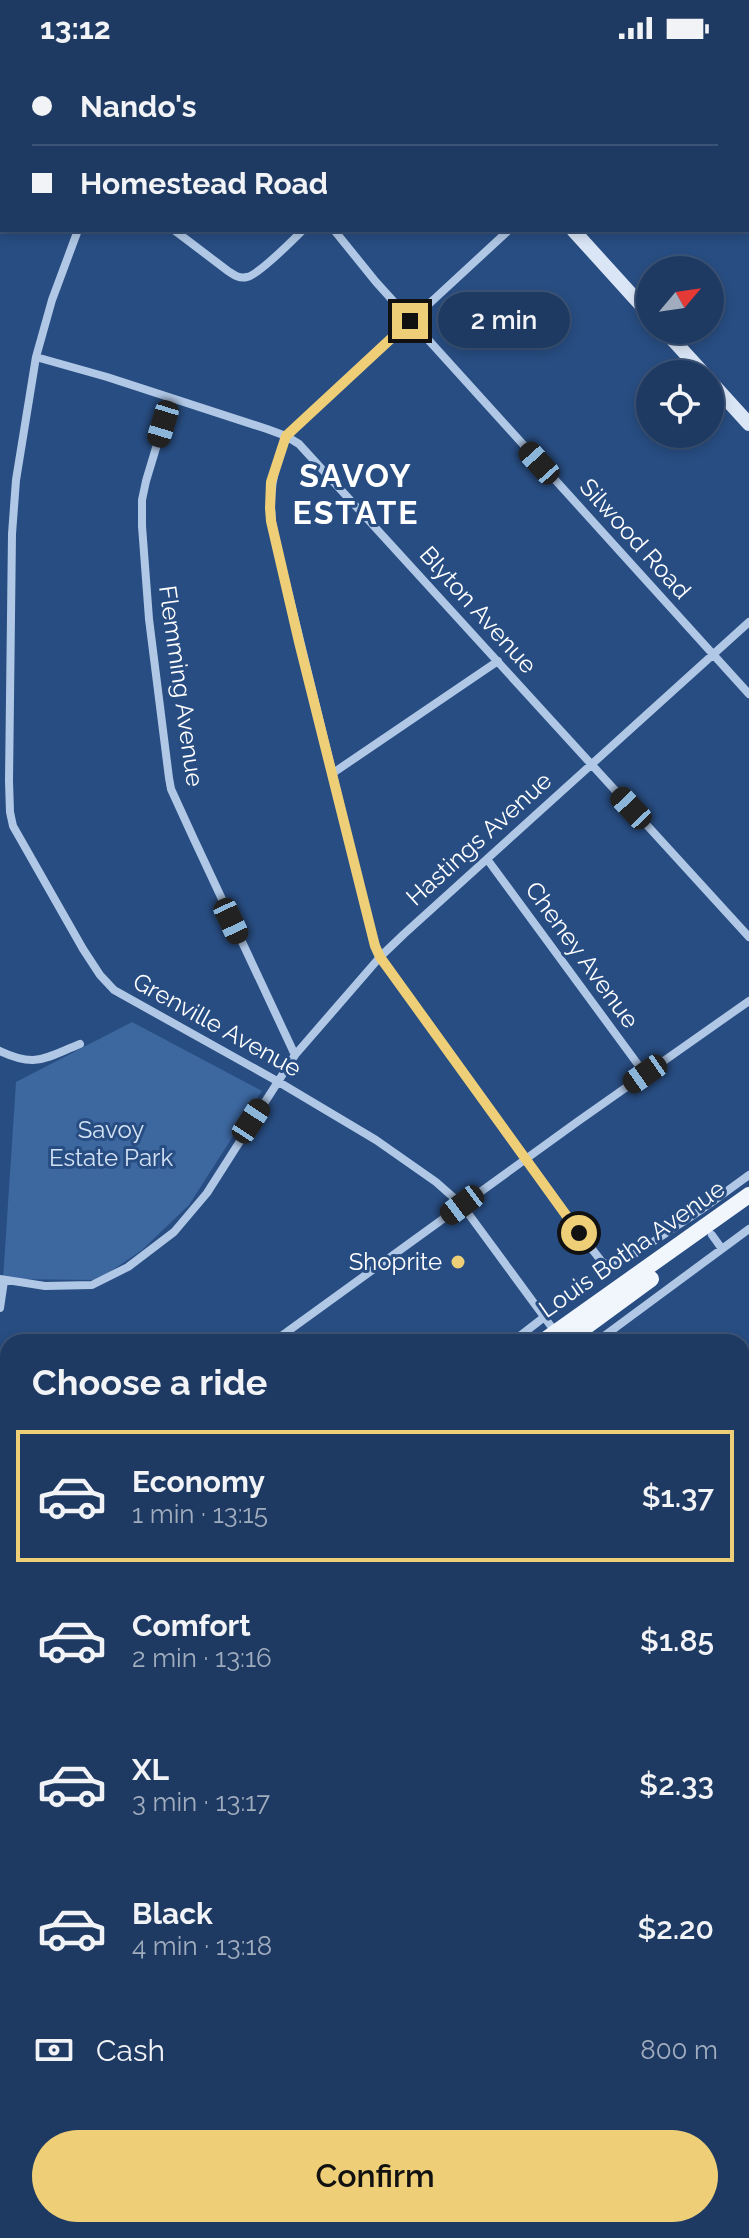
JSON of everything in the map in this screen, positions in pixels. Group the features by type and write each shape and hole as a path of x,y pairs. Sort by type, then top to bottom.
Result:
{"main road":[{"path":"575,232 636,300"},
{"path":"677,344 691,360"},
{"path":"724,396 749,424"},
{"name":"Louis Botha Avenue","path":"565,1334 714,1227 749,1195"},
{"name":"Louis Botha Avenue","path":"565,1334 644,1271 749,1208"}],"street":[{"name":"Grenville Avenue","path":"77,232 52,300 36,357 16,480 4,794 13,826 87,956 106,982 138,1004 277,1081 399,1155 436,1182 462,1205 553,1334"},
{"path":"177,232 228,271 245,278 257,272 301,232"},
{"name":"Silwood Road","path":"335,232 410,321 749,694"},
{"path":"507,232 286,436 271,482 270,508 299,642 380,957 527,1159"},
{"name":"Blyton Avenue","path":"36,357 286,436 309,454 749,937"},
{"name":"Flemming Avenue","path":"171,398 146,481 142,526 149,619 171,789 295,1055"},
{"name":"Hastings Avenue","path":"2,1280 45,1286 86,1286 106,1280 128,1267 174,1232 219,1175 295,1055 380,957 749,622"},
{"path":"333,773 498,661"},
{"name":"Cheney Avenue","path":"487,859 645,1074"},
{"path":"284,1334 749,1001"},
{"path":"0,1051 16,1059 38,1061 80,1044"},
{"name":"Louis Botha Avenue","path":"527,1159 602,1262 610,1265 714,1227 749,1229"},
{"name":"Louis Botha Avenue","path":"604,1334 714,1227 749,1175"},
{"path":"633,1255 644,1271"},
{"path":"0,1308 2,1280"},
{"name":"Louis Botha Avenue","path":"522,1334 543,1318"}],"green space":[{"name":"Savoy Estate Park","path":"132,1022 262,1091 189,1205 142,1250 98,1280 3,1279 16,1082"}],"place":[{"name":"Shoprite","path":"458,1262"}],"district":[{"name":"SAVOY ESTATE","path":"356,494"}],"route":[{"path":"410,321 286,436 271,482 271,521 375,946 579,1233"}]}
